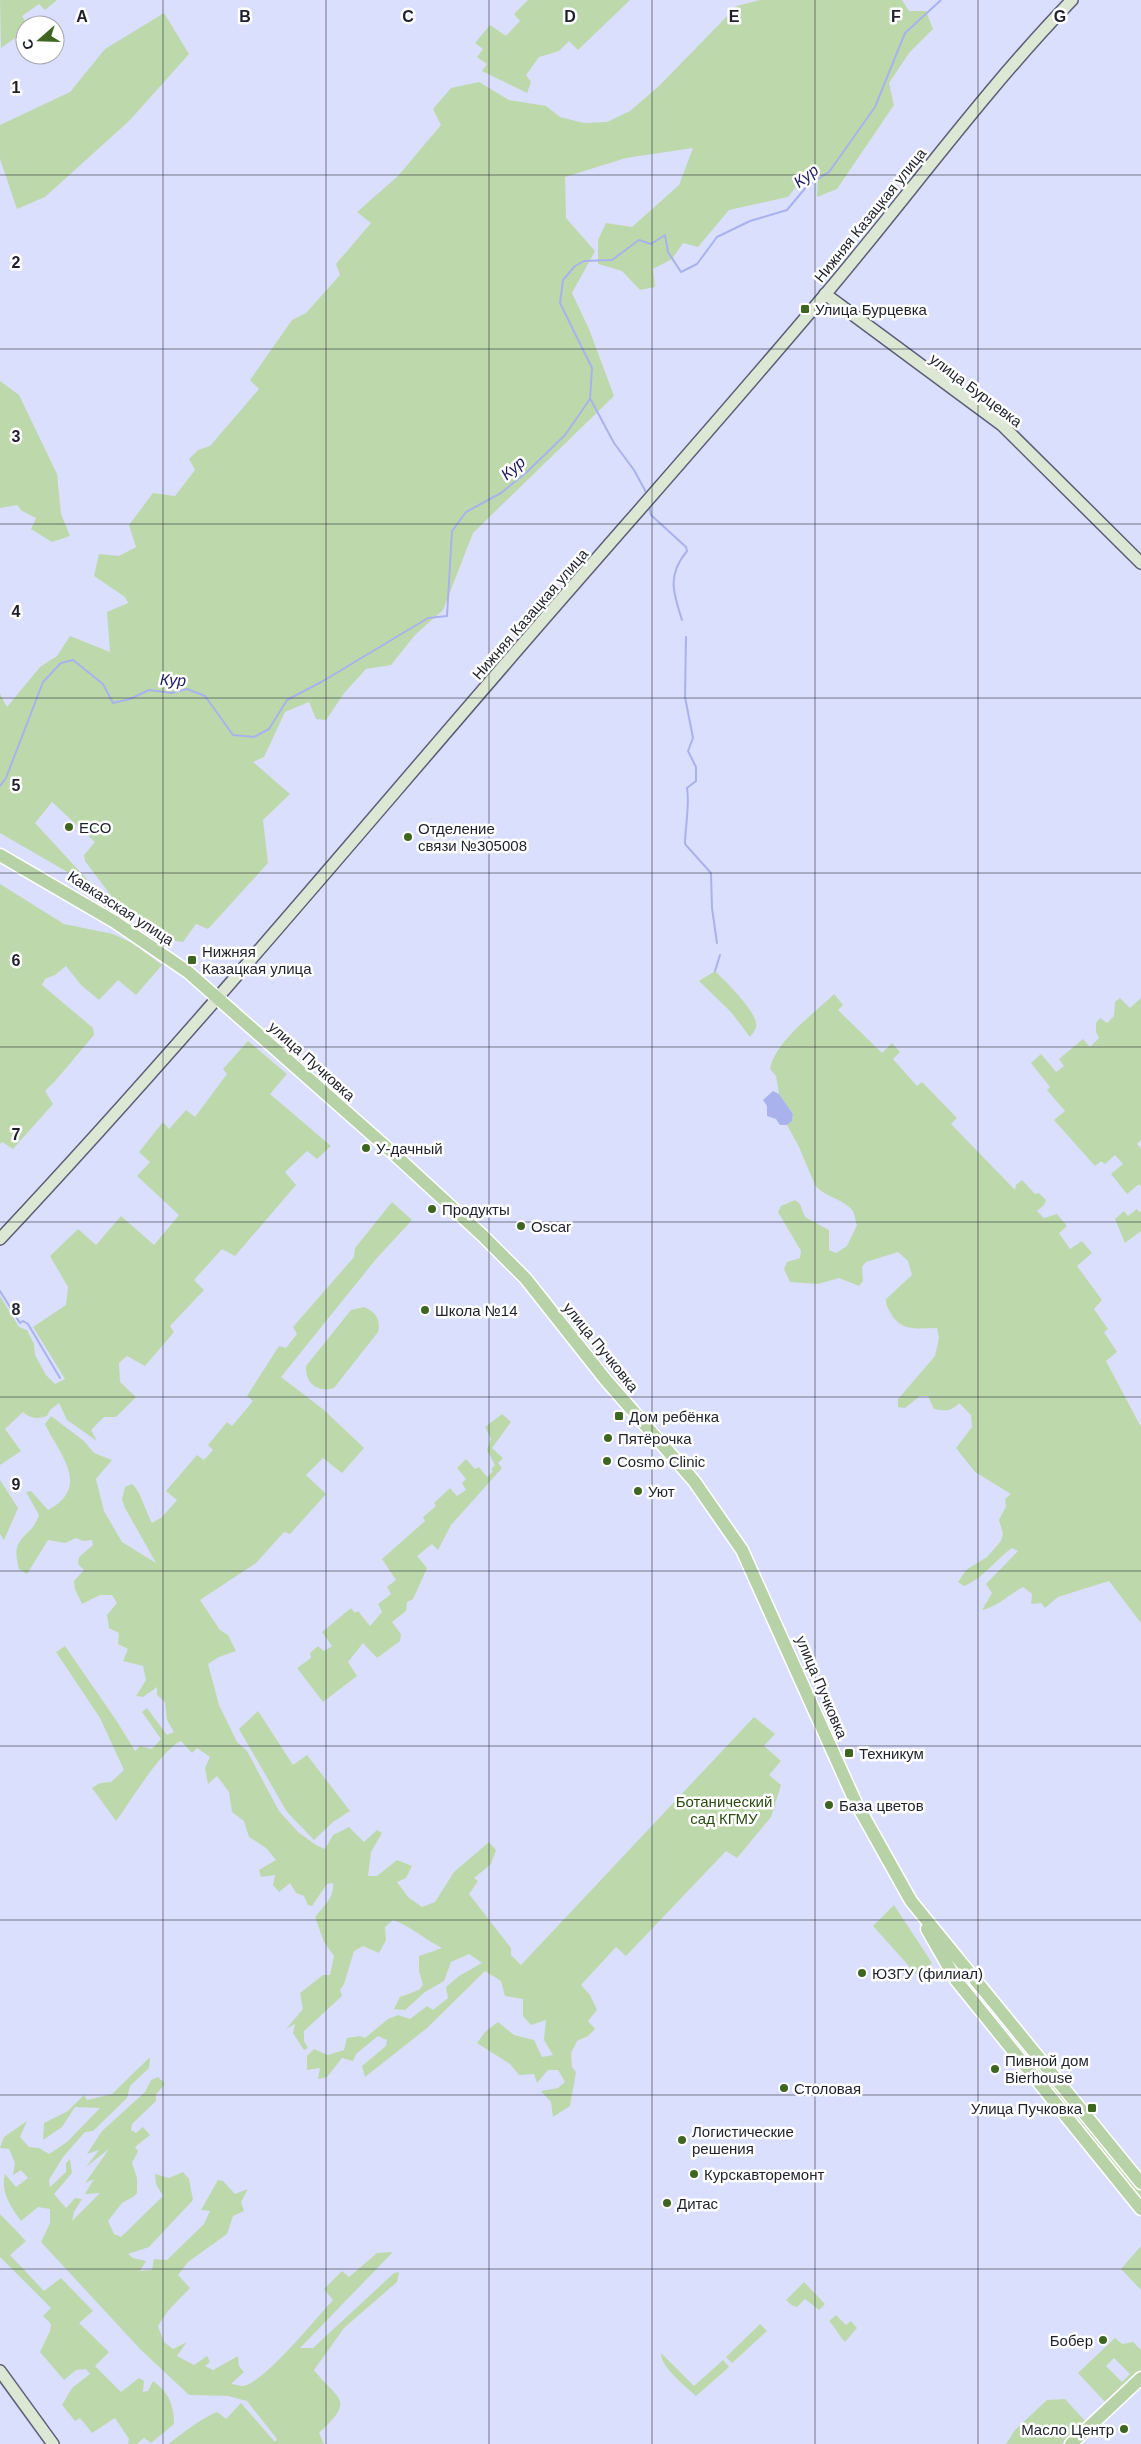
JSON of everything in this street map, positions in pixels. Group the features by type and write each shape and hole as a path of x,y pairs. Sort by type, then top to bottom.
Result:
{"main road":[{"name":"Кавказская улица","path":"0,855 124,927 188,972 218,999"},
{"name":"улица Пучковка","path":"218,999 394,1154 513,1266 633,1413 694,1481 726,1524 749,1563 854,1801 956,1980 1141,2209"},
{"name":"улица Пучковка","path":"911,1901 1141,2184"},
{"path":"1026,2068 1039,2058"},
{"path":"1071,2444 1141,2378"}],"street":[{"name":"Нижняя Казацкая улица","path":"0,1239 218,999 826,294 932,160 1072,0"},
{"name":"улица Бурцевка","path":"826,294 1002,425 1141,563"},
{"path":"0,2371 54,2444"}],"green space":[{"path":"0,0 57,0 45,10 39,4 23,15 15,15 15,38 1,48"},
{"path":"528,0 630,0 578,50 569,41 559,51 539,57 526,75 531,82 527,93 482,71 487,64 477,57 483,49 475,43 490,25 506,36 520,21 514,14"},
{"path":"760,0 902,0 909,11 926,11 933,29 909,53 889,83 894,105 837,189 817,197 818,171 807,173 788,197 729,210 698,247 683,243 672,259 653,269 655,287 640,290 622,271 598,264 598,240 606,223 632,227 679,185 693,148 626,158 565,177 566,218 595,251 572,293 589,329 614,396 473,533 443,610 415,635 391,665 366,669 345,692 326,720 316,719 309,702 285,712 264,757 253,762 290,794 263,820 268,863 208,929 196,924 183,942 176,941 112,897 85,861 84,855 95,842 52,802 35,823 95,888 0,833 0,694 7,707 40,667 57,656 70,636 110,652 107,612 128,603 125,597 94,576 99,554 119,556 136,547 129,525 153,493 175,496 195,470 189,459 198,450 210,446 259,389 250,380 292,320 306,313 340,275 336,264 371,223 357,212 398,176 441,125 433,109 451,88 479,82 509,100 546,106 560,117 584,123 607,122 630,111 659,86 737,6"},
{"path":"164,13 189,54 129,121 45,197 17,209 0,159 0,125 70,92 105,49"},
{"path":"0,381 19,395 57,474 61,514 70,536 52,542 31,529 36,518 22,511 17,505 0,508"},
{"path":"0,884 64,924 113,934 132,943 162,965 136,995 118,980 99,1000 81,985 66,966 55,975 45,979 42,985 93,1028 94,1035 45,1091 53,1104 13,1149 2,1142 0,1144"},
{"path":"715,971 738,995 754,1016 756,1027 750,1037 731,1012 699,981"},
{"path":"834,994 843,1005 838,1010 882,1053 892,1043 900,1052 893,1059 917,1086 922,1082 957,1118 951,1124 1015,1190 1016,1185 1022,1180 1035,1194 1039,1193 1046,1200 1044,1205 1037,1211 1044,1218 1057,1214 1067,1226 1059,1233 1070,1249 1082,1241 1092,1253 1077,1266 1102,1300 1094,1309 1108,1329 1104,1332 1117,1352 1106,1361 1141,1427 1141,1623 1109,1581 1058,1597 1045,1608 1041,1603 1031,1604 1032,1594 1023,1587 998,1603 982,1610 992,1593 986,1584 1018,1551 1012,1548 971,1583 964,1586 958,1582 966,1570 987,1557 1001,1541 1003,1534 999,1520 1006,1506 1005,1499 1011,1494 975,1472 956,1448 972,1427 971,1415 959,1403 948,1410 934,1409 928,1396 920,1396 905,1408 898,1407 898,1399 935,1356 939,1338 937,1328 913,1328 897,1322 887,1306 886,1299 912,1275 908,1261 898,1252 866,1262 862,1267 863,1281 859,1286 839,1278 818,1284 790,1282 784,1269 787,1262 800,1258 801,1251 778,1212 781,1206 795,1200 800,1204 805,1217 829,1230 829,1250 836,1253 847,1246 857,1225 853,1211 848,1206 823,1192 815,1185 799,1147 787,1125 792,1121 793,1114 779,1094 776,1076 770,1069 779,1048 787,1038"},
{"path":"1120,998 1130,1008 1141,998 1141,1140 1137,1144 1141,1149 1141,1187 1139,1184 1127,1194 1111,1174 1123,1164 1115,1155 1105,1164 1101,1161 1095,1166 1054,1120 1065,1111 1047,1090 1050,1087 1031,1063 1041,1054 1056,1072 1064,1066 1059,1059 1083,1039 1090,1047 1099,1038 1096,1032 1096,1023 1100,1018 1107,1023 1114,1016 1115,1002"},
{"path":"248,1041 287,1074 270,1094 331,1146 317,1159 307,1151 285,1172 296,1185 235,1256 222,1249 194,1280 204,1290 170,1326 174,1332 145,1366 127,1356 119,1363 120,1382 136,1397 116,1417 104,1417 91,1430 97,1441 67,1420 59,1403 44,1417 31,1417 23,1412 5,1429 21,1451 0,1465 0,1296 19,1327 27,1330 34,1344 35,1355 46,1375 55,1384 65,1379 33,1327 66,1305 68,1287 50,1256 78,1229 96,1245 121,1216 154,1245 179,1215 137,1176 150,1162 139,1152 163,1122 169,1129 186,1110 195,1117 227,1074 223,1069"},
{"name":"Ботанический сад КГМУ","path":"392,1202 412,1220 376,1259 281,1377 324,1410 364,1448 342,1473 323,1458 306,1475 326,1494 290,1534 284,1532 256,1563 200,1600 220,1630 228,1635 236,1651 219,1657 208,1664 219,1705 237,1742 247,1751 279,1811 298,1832 325,1849 333,1835 349,1827 364,1842 377,1830 382,1833 371,1852 368,1876 377,1876 397,1860 412,1866 406,1878 397,1882 408,1897 422,1907 435,1902 454,1872 489,1842 496,1850 491,1864 474,1878 478,1881 469,1894 511,1948 511,1955 521,1965 754,1717 775,1734 764,1746 781,1761 769,1775 781,1785 771,1817 737,1858 726,1851 626,1956 616,1947 581,1985 590,1995 597,2010 588,2021 595,2029 588,2036 577,2041 571,2053 572,2067 576,2072 570,2106 553,2117 551,2102 541,2091 558,2088 565,2082 558,2070 548,2070 537,2083 534,2074 519,2075 510,2064 477,2043 485,2032 498,2022 514,2035 534,2040 542,2057 553,2055 544,2040 546,2020 531,2025 523,2016 523,1999 505,1996 501,1981 485,1971 427,2028 365,2077 362,2066 386,2046 387,2040 378,2036 356,2054 353,2061 342,2058 327,2077 318,2079 320,2068 307,2070 307,2056 314,2049 328,2055 344,2050 347,2038 360,2036 365,2038 388,2019 398,2015 410,2019 427,2006 433,2010 448,1998 446,1987 459,1976 482,1963 469,1954 451,1962 444,1981 425,1992 405,2010 394,2009 400,1997 419,1990 423,1985 419,1971 419,1956 442,1948 393,1920 385,1927 386,1940 379,1953 363,1946 354,1951 344,1984 340,1990 342,1996 304,2031 304,2041 308,2048 304,2050 293,2033 295,2024 286,2029 303,2009 300,1993 323,1975 330,1975 334,1956 324,1942 315,1917 330,1897 333,1883 327,1884 312,1906 308,1905 304,1896 296,1893 290,1883 279,1892 273,1885 275,1875 261,1877 259,1870 276,1860 266,1848 249,1837 244,1821 232,1812 229,1792 217,1776 208,1784 205,1768 210,1757 197,1748 192,1753 181,1741 173,1746 156,1765 116,1821 92,1788 100,1783 111,1782 124,1770 100,1718 56,1652 65,1646 135,1751 140,1746 152,1749 161,1739 142,1712 147,1708 167,1735 174,1732 167,1720 165,1702 157,1695 157,1687 143,1697 136,1696 146,1680 143,1666 123,1661 128,1649 118,1644 119,1633 109,1628 107,1615 117,1603 112,1595 100,1595 82,1604 75,1589 74,1581 84,1570 78,1564 79,1557 93,1545 92,1540 83,1541 76,1538 65,1543 48,1540 27,1574 19,1569 17,1558 19,1543 31,1529 39,1515 26,1492 31,1491 48,1510 61,1501 68,1491 70,1480 68,1469 45,1424 51,1416 84,1441 94,1453 112,1460 96,1479 104,1511 122,1542 156,1563 125,1508 122,1499 125,1487 132,1484 135,1487 152,1523 162,1517 177,1500 166,1491 197,1455 204,1460 213,1450 208,1445 227,1422 232,1426 253,1401 247,1396 279,1346 286,1348 297,1334 293,1327 354,1257 355,1248"},
{"path":"1137,1209 1139,1212 1141,1211 1141,1231 1125,1243 1115,1219 1124,1211 1128,1216"},
{"path":"364,1307 372,1311 377,1317 379,1324 378,1332 334,1388 317,1388 310,1382 306,1366 351,1310"},
{"path":"502,1414 511,1422 492,1448 503,1458 498,1463 502,1468 451,1525 438,1550 432,1544 417,1556 427,1568 413,1599 407,1602 406,1611 392,1622 401,1634 400,1641 377,1658 363,1643 348,1662 357,1676 323,1702 297,1668 311,1658 310,1653 318,1646 324,1651 332,1646 322,1632 351,1608 355,1613 358,1611 370,1626 382,1612 378,1604 391,1594 387,1587 396,1580 382,1559 425,1521 423,1517 436,1506 434,1503 450,1488 457,1496 466,1490 462,1483 466,1479 457,1468 466,1459 475,1469 479,1467 487,1477 493,1471 491,1469 495,1465 487,1450 491,1439 485,1427"},
{"path":"0,1480 18,1508 4,1540 0,1534"},
{"path":"258,1711 293,1765 307,1755 350,1811 333,1822 314,1840 287,1812 239,1729"},
{"path":"894,1905 932,1963 918,1976 873,1926"},
{"path":"150,2057 149,2068 130,2086 127,2098 93,2131 85,2132 63,2157 49,2180 50,2187 66,2172 66,2163 70,2159 72,2173 54,2194 66,2208 75,2198 82,2199 74,2212 72,2221 100,2193 85,2194 94,2179 85,2183 109,2149 86,2167 99,2150 87,2154 102,2131 145,2092 151,2080 158,2077 165,2084 156,2094 156,2101 132,2124 131,2130 136,2133 143,2127 150,2135 135,2147 138,2151 132,2163 137,2178 137,2193 122,2203 108,2221 114,2234 121,2237 163,2196 156,2184 155,2174 169,2178 183,2172 189,2179 193,2200 149,2247 128,2254 133,2258 146,2261 140,2271 152,2270 154,2259 167,2260 204,2224 210,2211 201,2210 218,2180 223,2181 235,2194 248,2189 241,2202 244,2211 233,2216 227,2234 188,2262 178,2275 190,2288 167,2312 158,2326 164,2342 173,2349 187,2342 177,2356 194,2365 207,2356 210,2362 205,2366 213,2370 238,2356 239,2366 244,2372 231,2384 243,2386 252,2382 264,2374 276,2362 333,2300 324,2289 342,2271 349,2277 377,2253 393,2252 300,2348 313,2348 394,2273 399,2272 397,2282 344,2328 314,2370 336,2394 340,2406 331,2421 319,2433 324,2444 168,2444 210,2415 217,2412 226,2419 241,2403 275,2442 277,2439 247,2401 228,2396 189,2395 141,2350 41,2242 50,2223 50,2209 38,2207 21,2221 7,2199 4,2187 5,2174 16,2187 28,2178 21,2170 13,2175 15,2163 9,2149 0,2148 4,2137 27,2121 20,2137 29,2147 39,2148 49,2154 67,2142 100,2108 75,2107 62,2127 43,2140 44,2123 68,2111 84,2095 87,2100 112,2094"},
{"path":"1038,2067 1043,2068 1141,2190 1141,2204 1035,2070"},
{"path":"0,2214 26,2241 10,2255 44,2291 61,2278 93,2311 79,2323 109,2352 95,2366 121,2392 139,2378 144,2381 143,2392 148,2391 153,2381 166,2394 173,2410 174,2424 151,2443 144,2438 137,2444 128,2444 129,2439 115,2418 92,2433 80,2418 75,2421 62,2405 72,2388 90,2374 86,2369 76,2370 64,2380 40,2352 50,2331 51,2324 43,2316 51,2308 0,2257"},
{"path":"1141,2246 1141,2290 1121,2269"},
{"path":"804,2282 825,2304 819,2310 805,2299 797,2307 786,2300"},
{"path":"836,2315 846,2325 851,2321 857,2328 845,2342 829,2321"},
{"path":"760,2324 767,2331 732,2363 726,2357"},
{"path":"1115,2338 1122,2344 1133,2342 1141,2350 1141,2371 1106,2403 1078,2373","holes":["1114,2358 1130,2374 1122,2382 1106,2366"]},
{"path":"661,2353 694,2386 723,2360 729,2367 696,2396 669,2370"},
{"path":"1065,2399 1086,2422 1062,2444 1006,2444 1015,2430 1047,2400"}],"water":[{"path":"773,1091 779,1094 793,1114 792,1121 787,1125 780,1125 776,1119 767,1116 767,1106 763,1100"}],"waterway":[{"name":"Кур","path":"0,786 6,778 43,682 61,663 73,660 103,684 113,703 130,699 149,690 172,693 187,689 205,696 233,735 254,737 269,729 287,700 323,681 428,618 447,616 452,531 466,512 501,493 528,471 565,435 590,399 592,368 560,303 563,280 575,266 584,261 612,260 639,240 651,244 665,235 668,252 681,272 697,264 717,237 750,221 787,210 807,186 829,172 875,107 905,33 941,0"},
{"path":"591,400 614,443 634,470 647,494"},
{"path":"649,506 651,515 686,547 687,551 674,576 674,592 682,620"},
{"path":"686,637 685,697 693,738 688,751 696,767 696,781 687,788 685,844 711,873 712,908 717,943"},
{"path":"715,971 720,955"},
{"path":"0,1291 20,1323 23,1321 28,1324 60,1378"}],"place":[{"name":"Улица Бурцевка","path":"805,309"},
{"name":"ECO","path":"69,827"},
{"name":"Отделение связи №305008","path":"408,837"},
{"name":"Нижняя Казацкая улица","path":"192,960"},
{"name":"У-дачный","path":"366,1148"},
{"name":"Продукты","path":"432,1209"},
{"name":"Oscar","path":"521,1226"},
{"name":"Школа №14","path":"425,1310"},
{"name":"Дом ребёнка","path":"619,1416"},
{"name":"Пятёрочка","path":"608,1438"},
{"name":"Cosmo Clinic","path":"607,1461"},
{"name":"Уют","path":"638,1491"},
{"name":"Техникум","path":"849,1753"},
{"name":"База цветов","path":"829,1805"},
{"name":"ЮЗГУ (филиал)","path":"862,1973"},
{"name":"Пивной дом Bierhouse","path":"995,2069"},
{"name":"Столовая","path":"784,2088"},
{"name":"Улица Пучковка","path":"1092,2108"},
{"name":"Логистические решения","path":"682,2140"},
{"name":"Курскавторемонт","path":"694,2174"},
{"name":"Дитас","path":"667,2203"},
{"name":"Бобер","path":"1103,2340"},
{"name":"Масло Центр","path":"1124,2429"}]}
